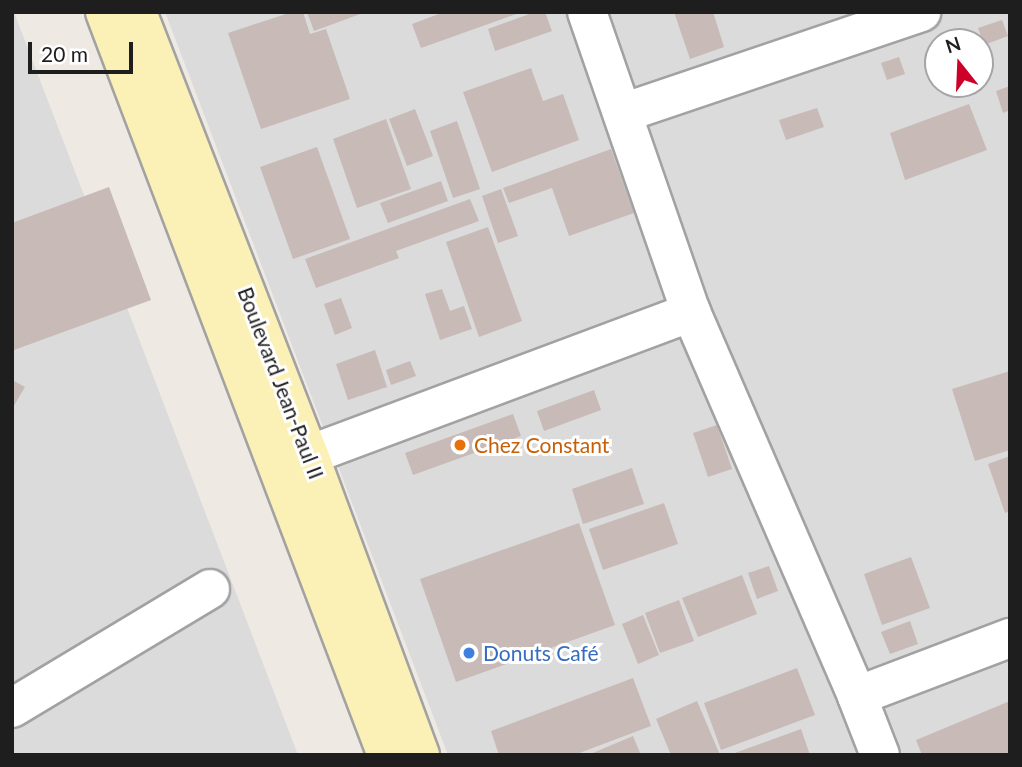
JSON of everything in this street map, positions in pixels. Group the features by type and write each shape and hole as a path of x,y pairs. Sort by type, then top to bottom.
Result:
{"main road":[{"name":"Boulevard Jean-Paul II","path":"105,12 387,755"},
{"name":"Boulevard Jean-Paul II","path":"137,12 309,455 420,755"}],"street":[{"path":"587,12 691,312 858,696 880,755"},
{"path":"623,113 921,12"},
{"path":"309,455 691,312"},
{"path":"12,708 209,589"},
{"path":"858,696 1010,638"}],"shaded area":[{"path":"14,12 298,755 12,755"},
{"path":"165,12 1010,12 1010,755 448,755"}],"building":[{"path":"292,12 303,12 310,34 326,29 350,99 261,129 228,33"},
{"path":"307,12 363,12 363,13 314,31"},
{"path":"444,12 519,13 421,48 412,24"},
{"path":"535,12 545,12 552,31 495,51 488,29"},
{"path":"674,12 713,12 724,47 690,59"},
{"path":"1002,20 1008,36 994,41 994,28 978,28"},
{"path":"899,57 905,74 887,80 881,63"},
{"path":"531,68 543,101 563,94 579,140 492,172 463,92"},
{"path":"1010,86 1010,110 1003,113 996,91"},
{"path":"969,104 987,150 905,180 890,133"},
{"path":"817,108 824,127 786,140 779,120"},
{"path":"415,109 433,156 407,166 389,119"},
{"path":"386,119 411,189 357,208 333,139"},
{"path":"457,121 480,189 453,198 430,131"},
{"path":"317,147 350,239 293,259 260,167"},
{"path":"611,149 634,213 569,236 552,188 509,203 503,188"},
{"path":"441,181 448,201 388,223 380,203"},
{"path":"109,187 151,300 14,350 12,223"},
{"path":"501,189 518,236 498,243 482,196"},
{"path":"470,199 479,221 396,251 399,258 316,288 305,259"},
{"path":"488,227 522,321 479,337 446,242"},
{"path":"442,289 450,311 464,306 472,329 440,340 425,294"},
{"path":"341,298 352,328 335,335 324,304"},
{"path":"375,350 387,387 348,400 336,364"},
{"path":"410,361 416,376 391,385 386,370"},
{"path":"1010,371 1010,450 975,461 952,389"},
{"path":"12,380 25,387 12,409"},
{"path":"594,390 601,410 544,431 537,411"},
{"path":"513,414 521,436 413,475 405,453"},
{"path":"717,425 732,469 708,477 693,433"},
{"path":"1010,456 1010,511 1005,513 988,464"},
{"path":"632,468 644,504 583,524 572,489"},
{"path":"664,503 678,544 603,570 589,529"},
{"path":"579,523 615,625 456,682 420,579"},
{"path":"911,557 930,608 882,625 864,574"},
{"path":"769,566 778,591 757,599 748,573"},
{"path":"742,575 757,614 698,637 682,598"},
{"path":"679,600 694,641 660,653 645,613"},
{"path":"643,615 659,655 638,664 622,624"},
{"path":"910,621 918,644 890,654 881,632"},
{"path":"797,668 815,715 721,750 704,703"},
{"path":"633,678 651,726 574,755 499,755 491,731"},
{"path":"697,701 720,755 671,755 656,719"},
{"path":"1010,701 1010,755 922,755 916,740"},
{"path":"801,729 810,755 732,755 732,754"},
{"path":"633,736 641,755 588,755"}],"place":[{"name":"Chez Constant","path":"460,445"},
{"name":"Donuts Café","path":"469,653"}]}
